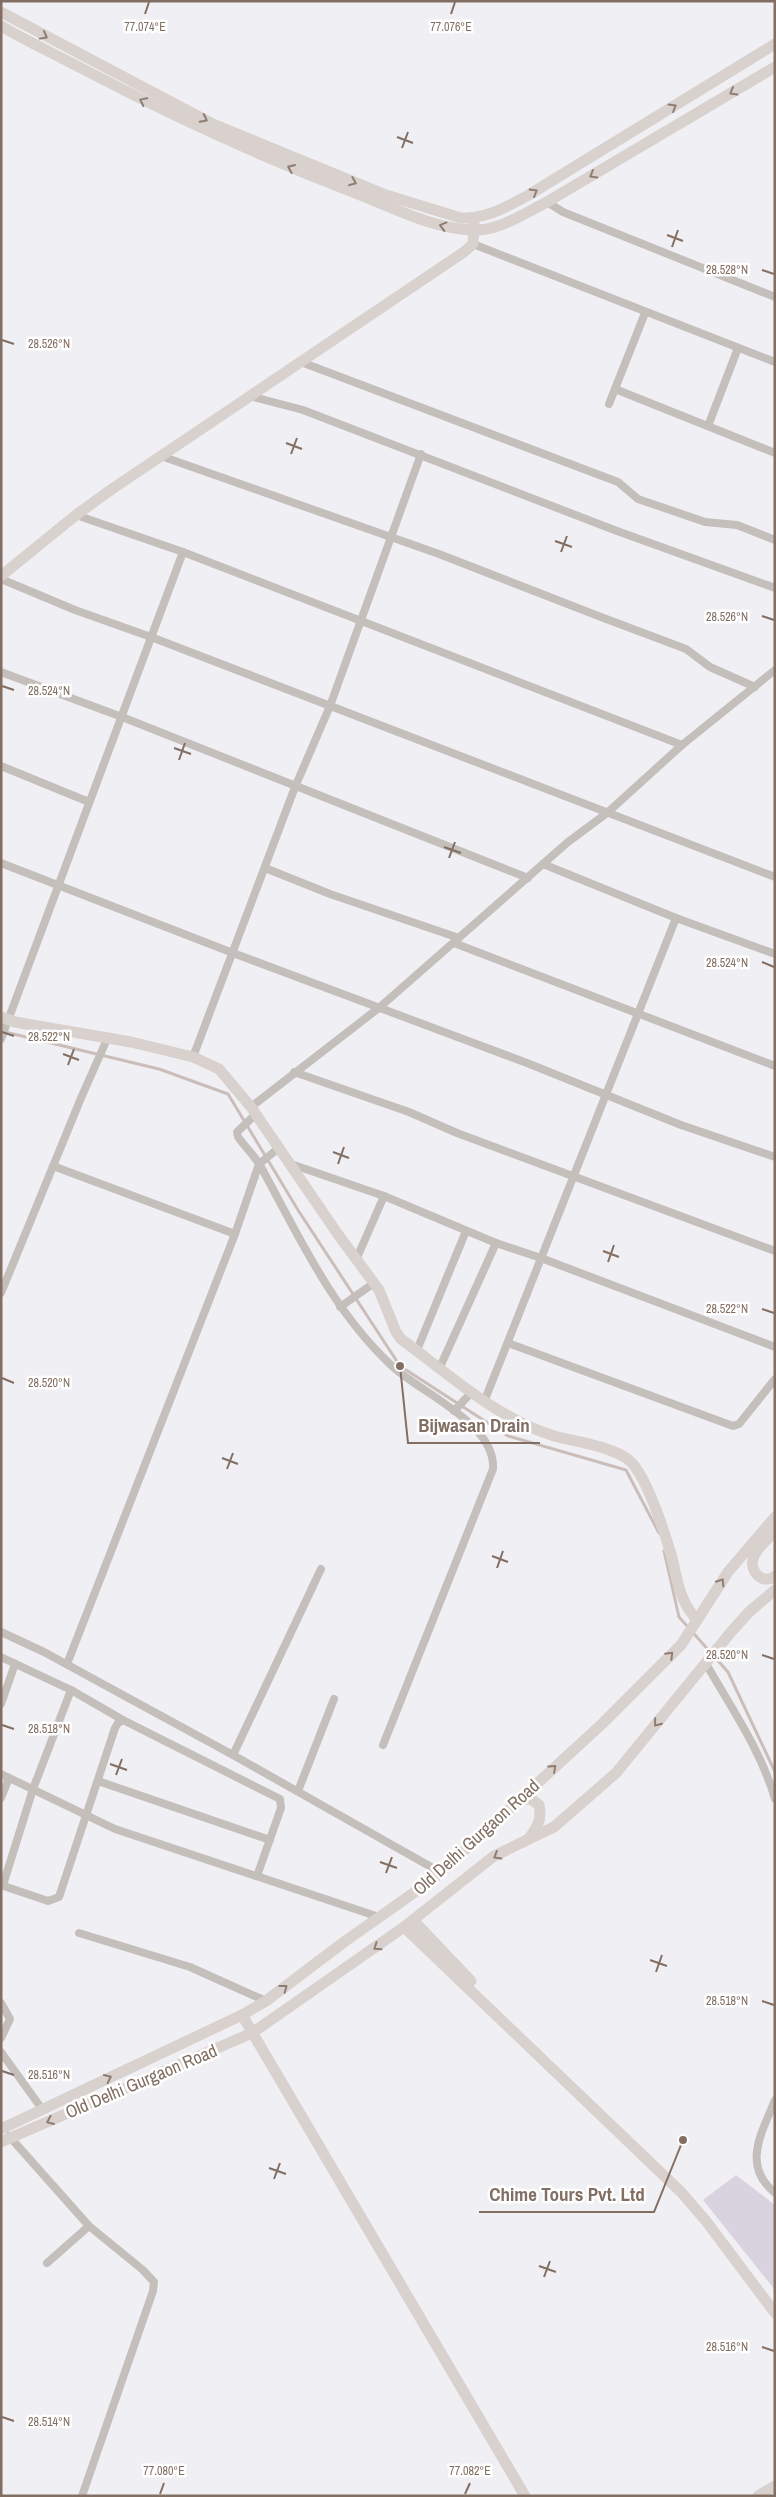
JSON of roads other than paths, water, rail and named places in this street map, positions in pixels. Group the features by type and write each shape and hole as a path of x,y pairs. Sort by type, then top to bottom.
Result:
{"main road":[{"path":"1,12 213,124 386,194 451,216 474,218 491,214 527,196 775,44"},
{"path":"1,26 142,100 222,138 311,176 428,221 450,228 474,230 489,229 508,222 546,202 775,67"},
{"path":"1,578 76,515 472,244 474,218"},
{"path":"5,1022 108,1037 193,1057 218,1069 253,1113 276,1149 291,1164 371,1284 382,1297 396,1332 401,1339 440,1367 469,1395 524,1425 553,1436 613,1452 631,1462 638,1470 656,1510 670,1553 682,1602 693,1626"},
{"name":"Old Delhi Gurgaon Road","path":"4,2134 42,2109 242,2015 266,2001 440,1872 603,1723 681,1645 728,1572 775,1517"},
{"path":"775,1532 755,1554 752,1564 755,1573 763,1579 771,1579 775,1576"},
{"name":"Old Delhi Gurgaon Road","path":"4,2134 252,2033 409,1924 494,1856 554,1827 616,1773 717,1648 749,1612 775,1590"},
{"path":"518,1800 531,1799 539,1805 541,1815 538,1825 528,1840"},
{"path":"409,1924 691,2192 775,2300"},
{"path":"409,1924 681,2192 706,2221 775,2313"},
{"path":"242,2015 525,2496"},
{"path":"758,2496 775,2486"}],"street":[{"path":"546,202 563,212 775,297"},
{"path":"472,244 645,313 775,362"},
{"path":"609,404 645,313"},
{"path":"708,426 738,348"},
{"path":"301,362 618,482 638,499 705,522 737,525 775,540"},
{"path":"615,389 775,453"},
{"path":"250,396 303,410 775,588"},
{"path":"193,1057 294,787 330,706 421,454"},
{"path":"161,456 392,537 686,649 710,667 755,687"},
{"path":"76,515 183,552 682,745"},
{"path":"1,1039 5,1022 183,552"},
{"path":"1,578 75,610 151,637 775,877"},
{"path":"384,1745 493,1469 492,1452 486,1442 456,1409 391,1365 366,1340 310,1257 261,1162 238,1136 237,1132 294,1072 380,1007 543,864 607,813 682,745 775,670"},
{"path":"1,672 122,717 294,787 528,878"},
{"path":"1,766 89,802"},
{"path":"1,862 681,1125 775,1157"},
{"path":"543,864 676,918 775,954"},
{"path":"265,868 456,940 639,1014 775,1066"},
{"path":"484,1402 676,918"},
{"path":"1,1294 52,1166 108,1037"},
{"path":"294,1072 574,1174 775,1251"},
{"path":"67,1664 235,1234 261,1162 276,1149"},
{"path":"291,1164 384,1196 496,1243 541,1258 775,1347"},
{"path":"52,1166 235,1234"},
{"path":"356,1260 384,1196"},
{"path":"417,1350 466,1231"},
{"path":"440,1367 496,1243"},
{"path":"343,1305 371,1284"},
{"path":"508,1343 733,1426 740,1424 775,1379"},
{"path":"456,1409 469,1395"},
{"path":"233,1755 321,1569"},
{"path":"1,1632 67,1664 298,1791 440,1872"},
{"path":"1,1657 71,1690 123,1720 280,1799 281,1808 257,1876"},
{"path":"707,1660 752,1744 775,1799"},
{"path":"1,1704 15,1664"},
{"path":"71,1690 34,1789 2,1885 48,1901 54,1901 59,1897 115,1728 123,1720"},
{"path":"298,1791 334,1699"},
{"path":"1,1798 5,1776 115,1828 379,1917"},
{"path":"98,1781 270,1840"},
{"path":"79,1933 190,1967 266,2001"},
{"path":"1,2003 10,2019 1,2038"},
{"path":"1,2052 42,2109"},
{"path":"775,2100 755,2158 757,2169 766,2186 775,2193"},
{"path":"4,2134 89,2226 154,2282 153,2291 82,2496"},
{"path":"47,2263 89,2226"}],"waterway":[{"path":"5,1032 159,1069 228,1094 298,1210 400,1366 508,1436 626,1470 659,1533"},
{"path":"664,1551 679,1617 728,1672 775,1772"}],"place":[{"name":"Bijwasan Drain","path":"400,1366"},
{"name":"Chime Tours Pvt. Ltd","path":"683,2140"}]}
